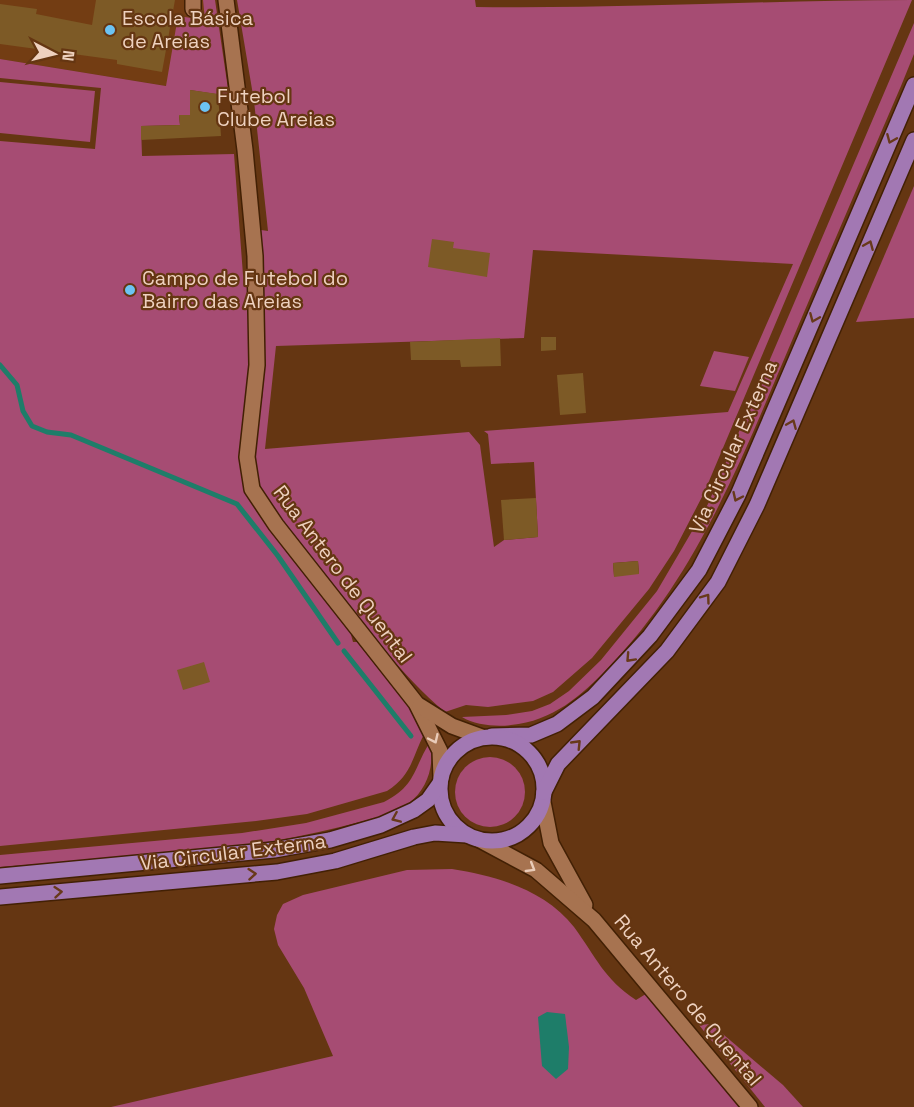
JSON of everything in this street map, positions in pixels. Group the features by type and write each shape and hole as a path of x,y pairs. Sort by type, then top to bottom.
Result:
{"main road":[{"name":"Via Circular Externa","path":"487,736 531,735 557,724 593,697 650,636 699,570 738,495 914,85"},
{"path":"544,796 543,774 530,753 508,739 487,736 467,742 455,751 446,764 440,781 441,798 446,813 455,826 474,838 504,839 526,829 537,816 558,764 667,651 718,582 758,505 914,140"},
{"name":"Via Circular Externa","path":"0,876 274,850 330,840 381,825 414,810 428,800 440,781"},
{"name":"Via Circular Externa","path":"0,897 276,872 335,861 414,837 435,833 474,838"}],"street":[{"name":"Rua Antero de Quental","path":"226,0 245,150 255,256 257,365 247,457 252,489 276,525 416,703 440,751 440,781"},
{"name":"Rua Antero de Quental","path":"416,703 452,726 487,736"},
{"path":"544,796 551,843 558,860 594,920"},
{"path":"474,838 536,870 594,920"},
{"name":"Rua Antero de Quental","path":"594,920 750,1107"}],"shaded area":[{"name":"Escola Básica de Areias","path":"0,0 215,0 229,96 0,59"},
{"path":"203,0 215,0 229,96 190,90 190,115 179,116 180,125 141,126 142,156 234,154 243,275 249,282 251,349 241,439 241,466 248,493 350,631 353,642 357,642 427,729 408,771 387,791 307,814 0,846 0,141 95,149 101,88 0,78 0,59 166,86 178,16 205,20"},
{"path":"237,0 475,0 476,7 531,7 912,0 704,493 674,551 649,589 592,658 553,692 533,701 488,707 466,705 445,712 414,683 385,650 288,532 261,489 255,464 255,453 264,369 261,230 268,231 254,101","holes":["533,250 793,264 728,412 484,431 488,434 491,464 534,462 538,537 504,540 494,547 480,445 469,432 265,449 276,346 524,338","638,561 639,573 614,576 613,563"]},
{"path":"914,23 914,54 741,460 696,548 671,590 642,629 609,667 588,688 553,713 526,723 499,726 473,722 462,717 506,715 532,711 550,704 569,691 601,660 657,591 708,504"},
{"path":"0,82 95,91 90,142 0,133"},
{"path":"914,186 914,318 856,322"},
{"path":"714,351 749,357 735,391 700,386"},
{"path":"430,742 431,767 421,791 402,808 376,818 256,844 0,867 0,855 242,833 306,823 384,802 408,783"},
{"path":"490,757 503,760 515,767 522,779 525,792 522,805 515,817 503,824 490,827 477,824 465,817 458,805 455,792 458,779 465,767 477,760"},
{"path":"452,869 503,881 535,894 549,903 574,927 608,976 625,992 636,1000 654,989 750,1107 111,1107 333,1056 304,988 278,945 274,929 277,915 283,904 303,895 407,870"},
{"path":"711,1024 783,1085 803,1107 765,1107 699,1025"}],"water":[{"path":"547,1012 565,1014 569,1047 568,1069 556,1079 542,1066 538,1017"}],"building":[{"path":"96,0 175,0 162,72 117,64 117,60 0,44 0,4 37,9 36,14 92,25"},
{"path":"190,90 218,94 221,136 141,140 141,126 180,125 179,115 190,115"},
{"path":"432,239 454,242 453,248 490,253 487,277 428,267"},
{"path":"541,337 556,337 556,350 541,351"},
{"path":"500,338 501,366 461,367 460,360 411,360 410,342"},
{"path":"583,373 586,413 560,415 557,375"},
{"path":"536,498 538,537 504,540 501,500"},
{"path":"638,561 639,574 614,577 613,563"},
{"path":"204,662 210,682 183,690 177,670"}],"waterway":[{"path":"0,365 17,385 23,411 32,426 47,432 71,435 237,504 278,556 338,643"},
{"path":"344,651 411,736"}],"place":[{"name":"Escola Básica de Areias","path":"110,30"},
{"name":"Futebol Clube Areias","path":"205,107"},
{"name":"Campo de Futebol do Bairro das Areias","path":"130,290"}]}
